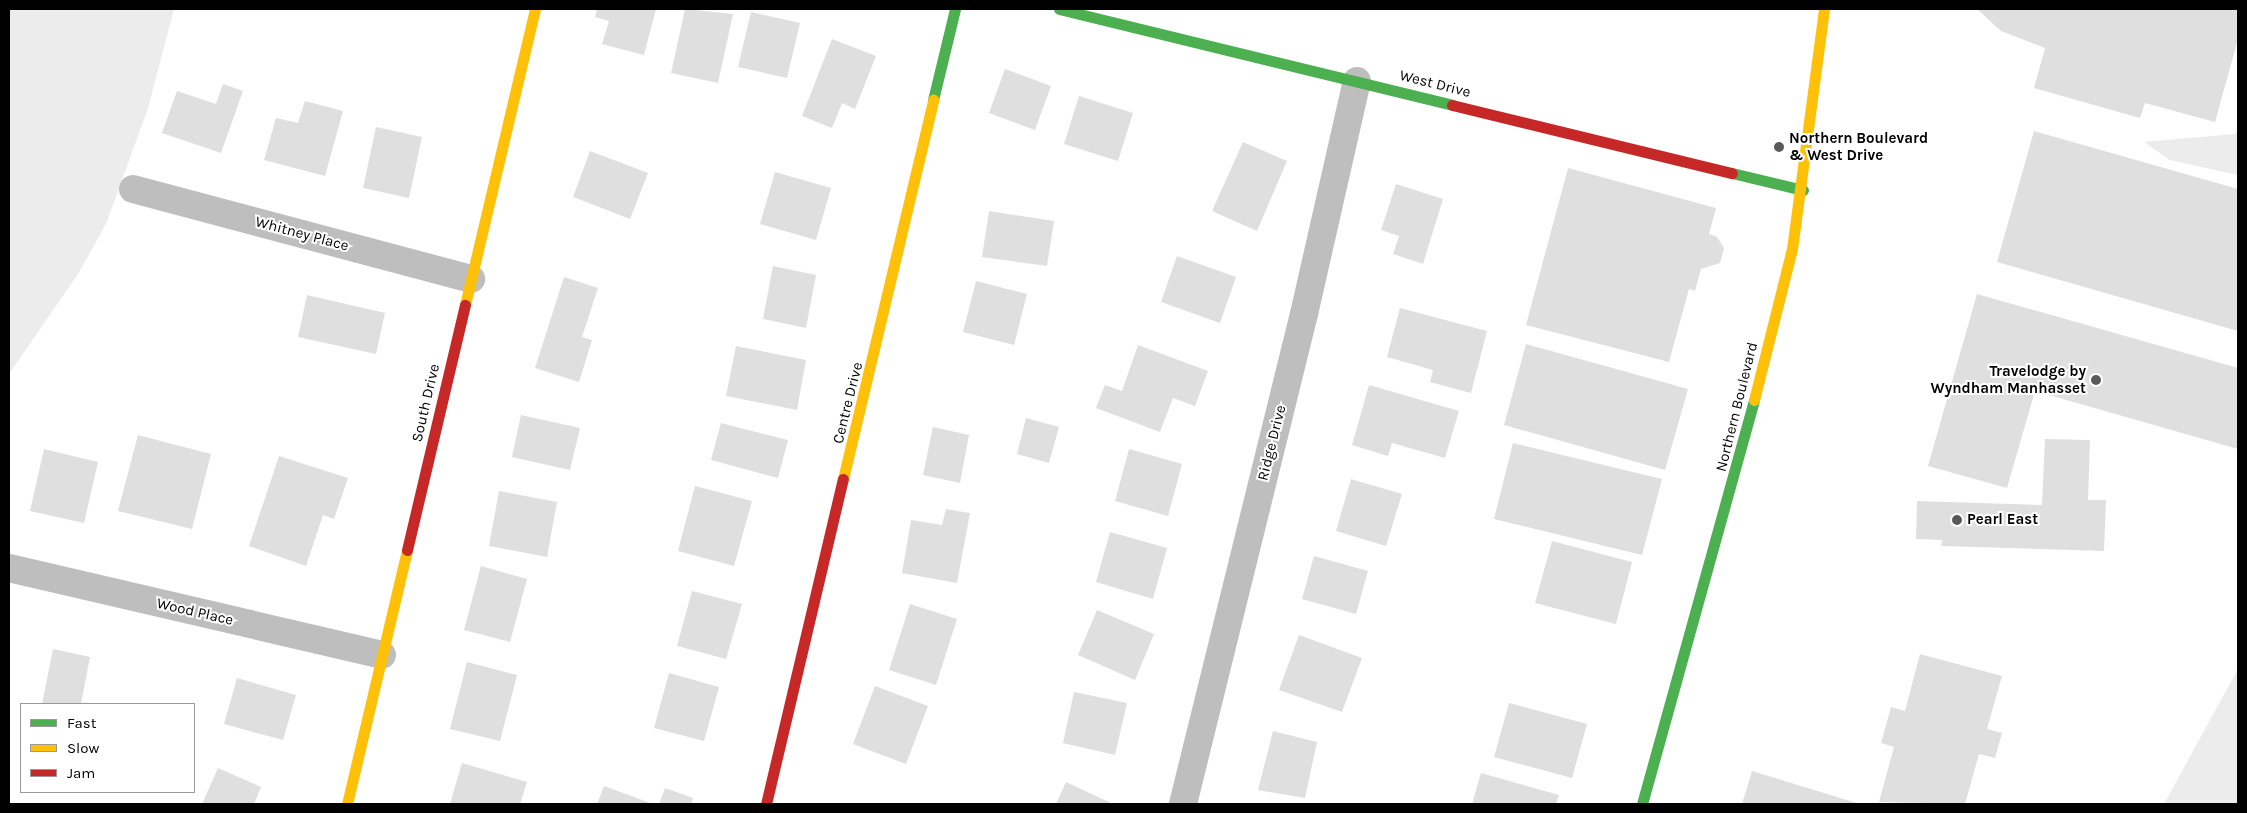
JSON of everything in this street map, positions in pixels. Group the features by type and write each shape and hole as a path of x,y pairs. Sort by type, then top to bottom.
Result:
{"street":[{"name":"South Drive","path":"347,804 535,9"},
{"name":"Centre Drive","path":"766,804 955,9"},
{"name":"West Drive","path":"1059,9 1803,190"},
{"name":"Northern Boulevard","path":"1642,804 1729,503 1803,190 1824,9"},
{"name":"Ridge Drive","path":"1183,804 1357,81"},
{"name":"Whitney Place","path":"133,189 471,279"},
{"name":"Wood Place","path":"9,568 382,655"}],"shaded area":[{"path":"9,9 174,9 148,108 106,224 78,274 9,374"},
{"path":"2238,130 2238,175 2170,160 2144,142 2235,134"},
{"path":"2238,669 2238,804 2164,804"}],"building":[{"path":"597,9 656,9 644,55 602,44 609,21 595,17"},
{"path":"685,9 733,14 718,83 671,73"},
{"path":"1977,9 2238,9 2238,39 2215,122 2145,103 2140,118 2034,88 2045,48 2001,31"},
{"path":"751,12 800,23 787,78 738,67"},
{"path":"832,39 876,56 855,109 842,103 832,128 802,116"},
{"path":"1005,69 1051,86 1035,130 989,113"},
{"path":"223,84 243,91 221,153 162,133 177,91 216,104"},
{"path":"1079,96 1133,113 1118,161 1064,144"},
{"path":"305,101 343,111 325,176 264,160 276,118 298,123"},
{"path":"376,127 422,137 409,198 363,188"},
{"path":"2034,131 2238,189 2238,331 1997,262"},
{"path":"1243,142 1287,161 1257,231 1212,211"},
{"path":"590,151 648,173 630,219 573,197"},
{"path":"1568,168 1716,208 1709,234 1717,237 1724,248 1720,263 1701,269 1695,291 1689,289 1669,362 1526,325"},
{"path":"775,172 831,188 816,240 760,224"},
{"path":"1396,184 1443,199 1423,264 1393,254 1399,236 1381,230"},
{"path":"989,211 1054,221 1047,266 982,257"},
{"path":"1177,256 1236,277 1220,323 1161,302"},
{"path":"773,266 816,275 806,328 763,319"},
{"path":"564,277 598,288 582,337 592,340 579,382 535,368"},
{"path":"976,281 1027,294 1014,345 963,332"},
{"name":"Travelodge by Wyndham Manhasset","path":"1977,294 2238,368 2238,449 2035,391 2007,488 1928,466"},
{"path":"307,295 385,313 376,354 298,337"},
{"path":"1400,308 1487,331 1471,393 1430,382 1433,370 1387,357"},
{"path":"1526,344 1688,389 1665,470 1504,425"},
{"path":"1138,345 1208,371 1195,406 1173,398 1160,432 1096,408 1105,385 1122,391"},
{"path":"736,346 806,360 797,410 726,396"},
{"path":"1369,385 1459,411 1445,458 1392,443 1388,456 1352,445"},
{"path":"521,415 580,428 570,470 512,457"},
{"path":"1026,418 1059,427 1049,463 1017,454"},
{"path":"721,423 788,440 778,478 711,460"},
{"path":"933,427 969,435 960,483 923,475"},
{"path":"138,435 211,454 192,529 118,511"},
{"path":"2045,439 2090,440 2088,500 2106,500 2104,551 1941,546 1942,540 1916,539 1917,501 2042,505"},
{"path":"1513,443 1662,479 1642,555 1494,519"},
{"path":"44,449 98,462 84,523 30,511"},
{"path":"1129,449 1182,464 1168,516 1115,501"},
{"path":"279,456 348,478 334,519 323,515 306,566 249,546"},
{"path":"1351,479 1402,494 1386,546 1336,531"},
{"path":"695,486 752,501 734,566 678,551"},
{"path":"499,491 557,502 547,557 489,546"},
{"path":"946,509 970,513 957,583 902,573 911,520 942,525"},
{"path":"1110,532 1167,548 1153,599 1096,582"},
{"path":"1552,541 1632,562 1616,624 1535,603"},
{"path":"1314,556 1368,571 1356,614 1302,599"},
{"path":"481,566 527,579 510,642 464,630"},
{"path":"692,591 742,604 726,659 677,646"},
{"path":"910,604 957,619 936,685 889,670"},
{"path":"1097,610 1154,634 1135,680 1078,655"},
{"path":"1299,635 1362,658 1342,712 1279,690"},
{"path":"53,649 90,657 81,703 42,703"},
{"path":"1920,654 2002,676 1987,729 2002,733 1995,758 1979,754 1965,804 1879,802 1894,747 1881,743 1891,707 1905,711"},
{"path":"467,662 517,675 500,741 450,729"},
{"path":"669,673 719,687 704,741 654,728"},
{"path":"237,678 296,695 283,740 224,724"},
{"path":"875,686 928,706 906,764 853,744"},
{"path":"1074,692 1127,703 1115,755 1063,743"},
{"path":"1509,703 1587,724 1572,778 1494,757"},
{"path":"1273,731 1317,742 1305,798 1258,790"},
{"path":"462,763 527,782 520,804 450,804"},
{"path":"218,768 261,787 254,804 202,804"},
{"path":"1752,771 1860,804 1742,804"},
{"path":"1481,773 1559,795 1556,804 1472,804"},
{"path":"1066,782 1113,804 1056,804"},
{"path":"604,786 653,804 597,804"},
{"path":"665,788 693,798 691,804 659,804"}],"traffic: fast":[{"path":"933,100 955,9"},
{"path":"1059,9 1452,105"},
{"path":"1732,173 1803,190"},
{"path":"1642,804 1754,400"}],"traffic: slow":[{"path":"465,305 535,9"},
{"path":"1754,400 1792,249 1824,9"},
{"path":"843,479 933,100"},
{"path":"347,804 407,550"}],"traffic: jam":[{"path":"1452,105 1732,173"},
{"path":"407,550 465,305"},
{"path":"766,804 843,479"}],"place":[{"name":"Northern Boulevard & West Drive","path":"1779,147"},
{"name":"Travelodge by Wyndham Manhasset","path":"2096,380"},
{"name":"Pearl East","path":"1957,520"}]}
